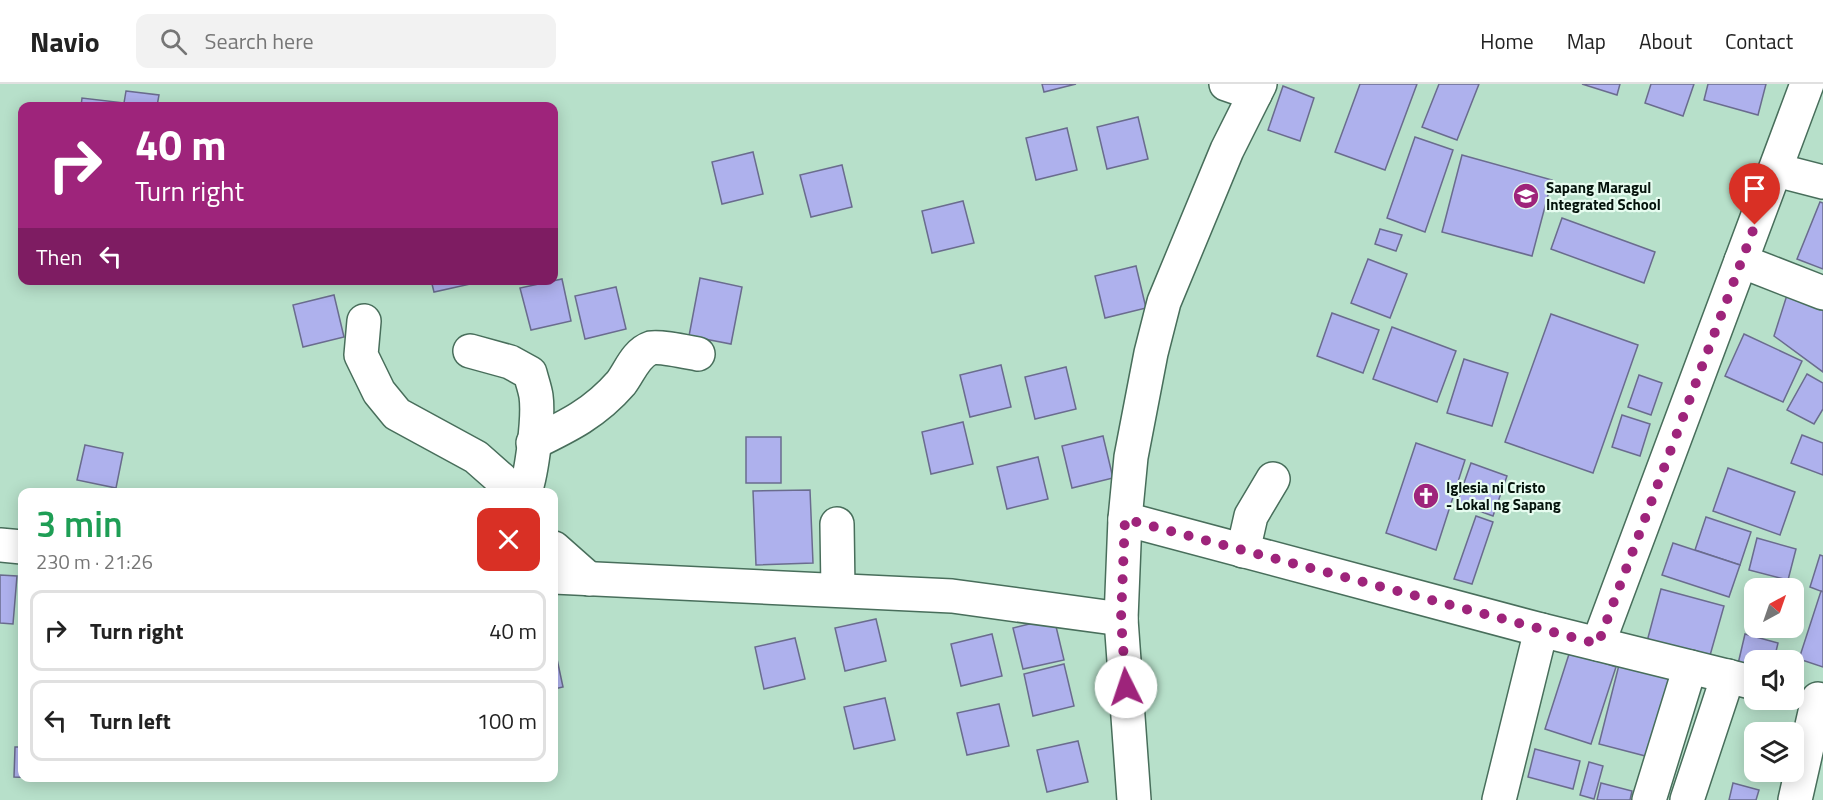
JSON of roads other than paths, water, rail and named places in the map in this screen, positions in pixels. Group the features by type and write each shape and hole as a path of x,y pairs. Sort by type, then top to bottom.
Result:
{"street":[{"path":"1598,644 1807,84"},
{"path":"1134,800 1121,619 1125,519 1131,457 1151,353 1164,302 1227,150 1247,88"},
{"path":"1776,170 1823,182"},
{"path":"1742,261 1823,293"},
{"path":"364,321 361,355 380,392 397,414 476,457 501,479 507,488"},
{"path":"533,443 577,422 608,398 630,372 638,356 653,348 698,354"},
{"path":"470,351 510,362 530,373 536,397 533,443 526,488"},
{"path":"1243,551 1251,516 1273,479"},
{"path":"1125,519 1542,630 1741,680 1687,800"},
{"path":"837,524 838,590"},
{"path":"0,545 18,546"},
{"path":"558,552 589,579"},
{"path":"558,577 952,596 1121,619"},
{"path":"1498,800 1542,630"},
{"path":"1649,800 1690,667"},
{"path":"1795,800 1812,698"}],"place":[{"name":"Sapang Maragul Integrated School","path":"1526,196"},
{"name":"Iglesia ni Cristo - Lokal ng Sapang","path":"1426,496"}]}
